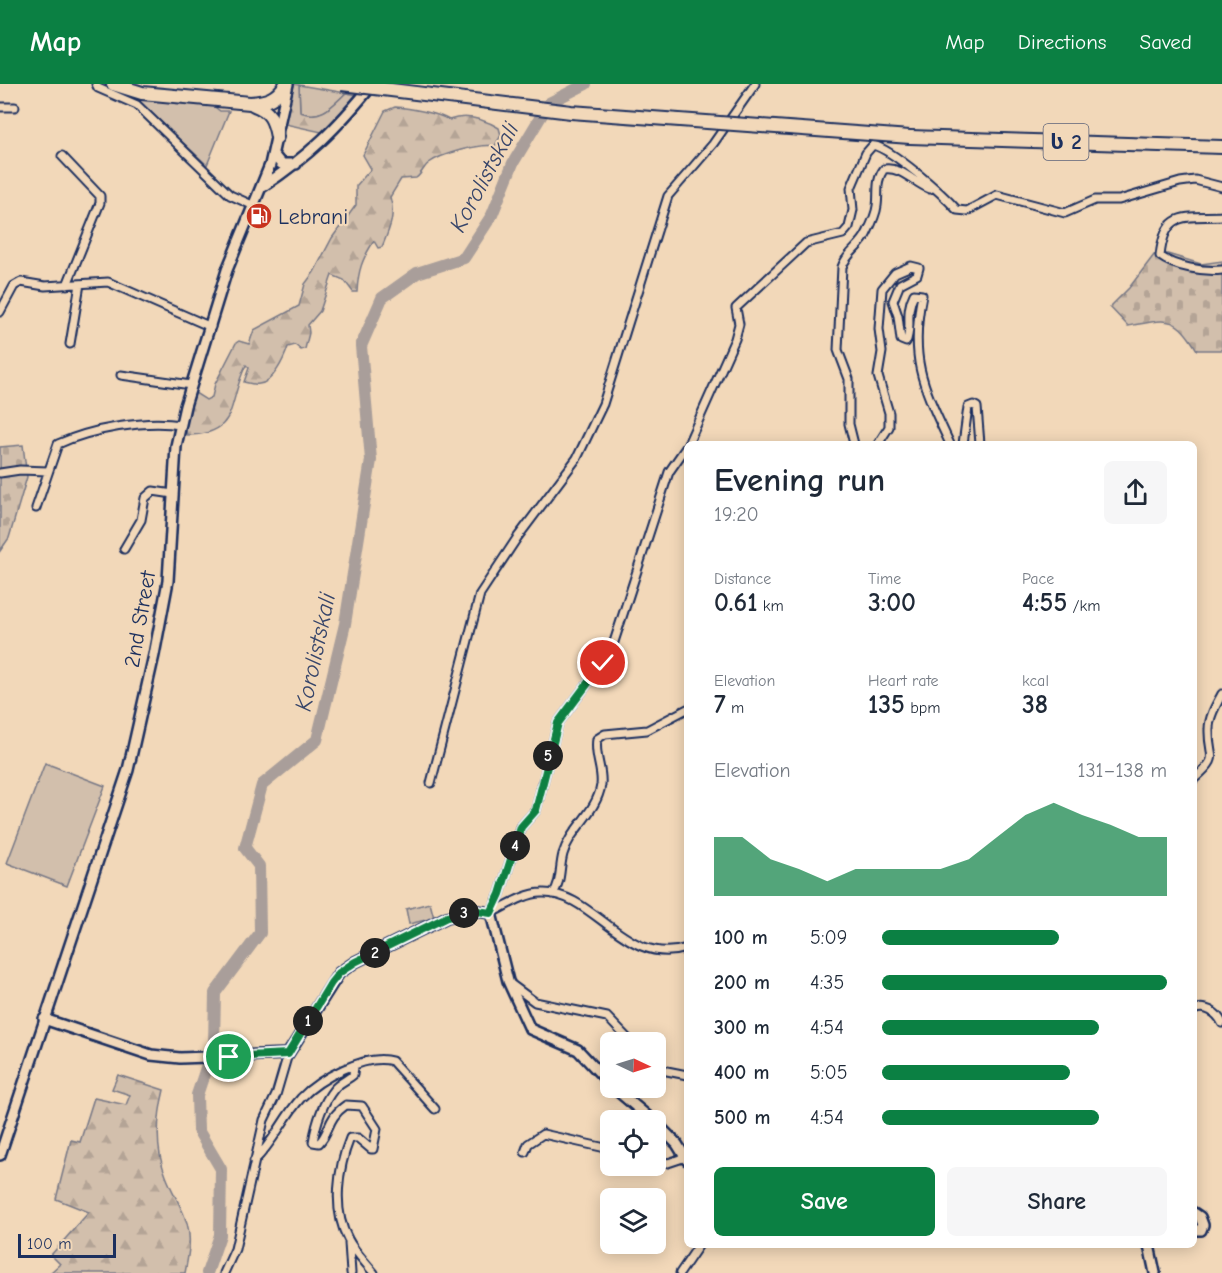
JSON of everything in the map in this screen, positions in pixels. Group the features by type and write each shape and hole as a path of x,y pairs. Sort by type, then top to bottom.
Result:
{"highway":[{"path":"113,84 142,93 250,103 266,102 280,93 287,84"},
{"name":"ს 2","path":"342,84 571,112 910,137 1222,147"},
{"path":"250,103 266,109 274,121 277,137"}],"street":[{"path":"96,84 98,88 136,105 230,195 252,205"},
{"name":"2nd Street","path":"0,1155 128,770 168,581 173,494 181,425 227,270 273,154 287,84"},
{"path":"261,187 297,164 328,137 373,84"},
{"path":"431,783 480,594 517,538 577,458 603,404 668,196 713,144 755,84"},
{"path":"0,107 15,107"},
{"path":"689,441 735,339 739,324 736,308 806,243 843,234 849,227 854,210 852,188 866,153 873,145 882,147 898,159 957,210 968,211 997,195 1065,213 1095,200 1119,200 1180,182 1195,180 1222,187"},
{"path":"273,154 281,164 297,164"},
{"path":"62,156 100,196 100,203 67,285"},
{"path":"853,441 849,424 849,379 838,350 842,267 846,257 861,246 868,232 877,206 877,180 884,169 898,170 917,184 935,190"},
{"path":"1222,216 1176,219 1166,228 1160,256 1167,261 1206,271 1222,270"},
{"path":"880,441 889,427 889,412 878,376 882,352 879,329 882,289 895,273 911,266 919,268 917,275 900,284 893,301 898,315 901,340 906,342 909,336 907,306 914,294 922,295 915,329 921,381 949,441"},
{"path":"0,312 14,286 21,282 45,286 108,282 211,327"},
{"path":"70,344 80,284"},
{"path":"121,375 191,385"},
{"path":"963,441 965,417 968,407 973,405 977,407 980,441"},
{"path":"36,508 58,444 71,438 145,422 160,421 181,425"},
{"path":"600,1073 578,1050 530,1029 508,981 491,913 500,894 521,827 536,810 558,723 603,663 614,642 669,472 684,450"},
{"path":"0,473 20,470 48,471"},
{"path":"124,549 141,520 145,498 153,491 173,494"},
{"path":"1197,777 1209,767 1213,759 1208,733 1209,720 1222,694"},
{"path":"553,894 561,881 563,854 590,811 601,786 595,752 597,739 605,734 647,730 684,711"},
{"path":"224,1273 235,1249 264,1120 276,1095 288,1054 331,983 347,967 447,917 477,911 491,913 536,894 553,894 599,917 628,941 666,951 684,948"},
{"path":"508,981 522,995 535,1002 607,1017 621,1032"},
{"path":"1197,1010 1206,1009 1216,1014 1222,1023"},
{"path":"44,1019 151,1055 180,1059 288,1054"},
{"path":"254,1161 269,1147 301,1099 319,1084 354,1066 382,1058 392,1061 435,1109"},
{"path":"351,1273 350,1243 340,1211 339,1191 344,1154 352,1136 373,1149 377,1129 362,1106 346,1105 328,1123 322,1141 313,1142 316,1125 325,1104 335,1088 353,1075 354,1066"},
{"path":"666,1071 684,1074"},
{"path":"626,1098 640,1110"},
{"path":"525,1152 528,1144 543,1134 600,1147"},
{"path":"666,1136 684,1156"},
{"path":"666,1162 684,1159"},
{"path":"1197,1215 1203,1225 1201,1230 1197,1230"},
{"path":"350,1243 374,1273"},
{"path":"680,1273 697,1248"},
{"path":"1150,1248 1155,1273"}],"green space":[{"path":"294,84 299,85 300,112 307,114 325,111 346,93 358,95 326,133 285,124"},
{"path":"299,85 346,93 325,111 307,114 300,112"},
{"path":"143,88 195,92 220,111 229,111 207,165 128,91"},
{"path":"395,107 431,113 449,120 462,117 480,119 499,128 501,135 495,146 480,146 451,153 429,163 416,178 401,179 390,197 392,217 387,235 382,247 378,248 374,241 366,254 361,265 357,292 353,292 344,280 332,275 320,311 308,325 309,333 305,349 301,350 295,345 288,347 281,364 264,383 244,382 249,368 246,365 224,423 204,434 187,435 185,425 192,391 206,400 212,397 215,384 236,343 239,341 249,344 254,330 299,306 305,284 332,238 356,205 356,186 371,169 363,155 385,111"},
{"path":"1164,253 1201,264 1222,261 1222,350 1197,350 1183,330 1169,322 1128,326 1110,307 1129,288 1154,255"},
{"path":"23,445 27,477 9,538 0,551 0,447"},
{"path":"45,763 105,786 67,886 7,863"},
{"path":"430,903 434,918 409,924 406,909"},
{"path":"118,1075 164,1090 159,1122 160,1155 162,1166 187,1223 189,1248 185,1273 50,1273 60,1264 51,1255 89,1212 56,1199 71,1140 80,1142 94,1098 126,1105 130,1095 112,1089"}],"waterway":[{"name":"Korolistskali","path":"207,1273 220,1235 221,1169 198,1130 197,1095 214,1044 215,993 260,933 259,866 245,848 262,785 317,740 345,624 371,460 361,346 382,298 417,273 464,258 492,215 513,163 549,103 586,84"},
{"path":"116,792 126,757"},
{"path":"0,1139 14,1099"}],"place":[{"name":"Lebrani","path":"259,216"}],"route":[{"path":"229,1057 288,1054 339,973 355,962 388,948 447,917 477,911 491,913 500,894 521,827 536,810 541,797 546,761 558,723 573,700 603,663"}]}
